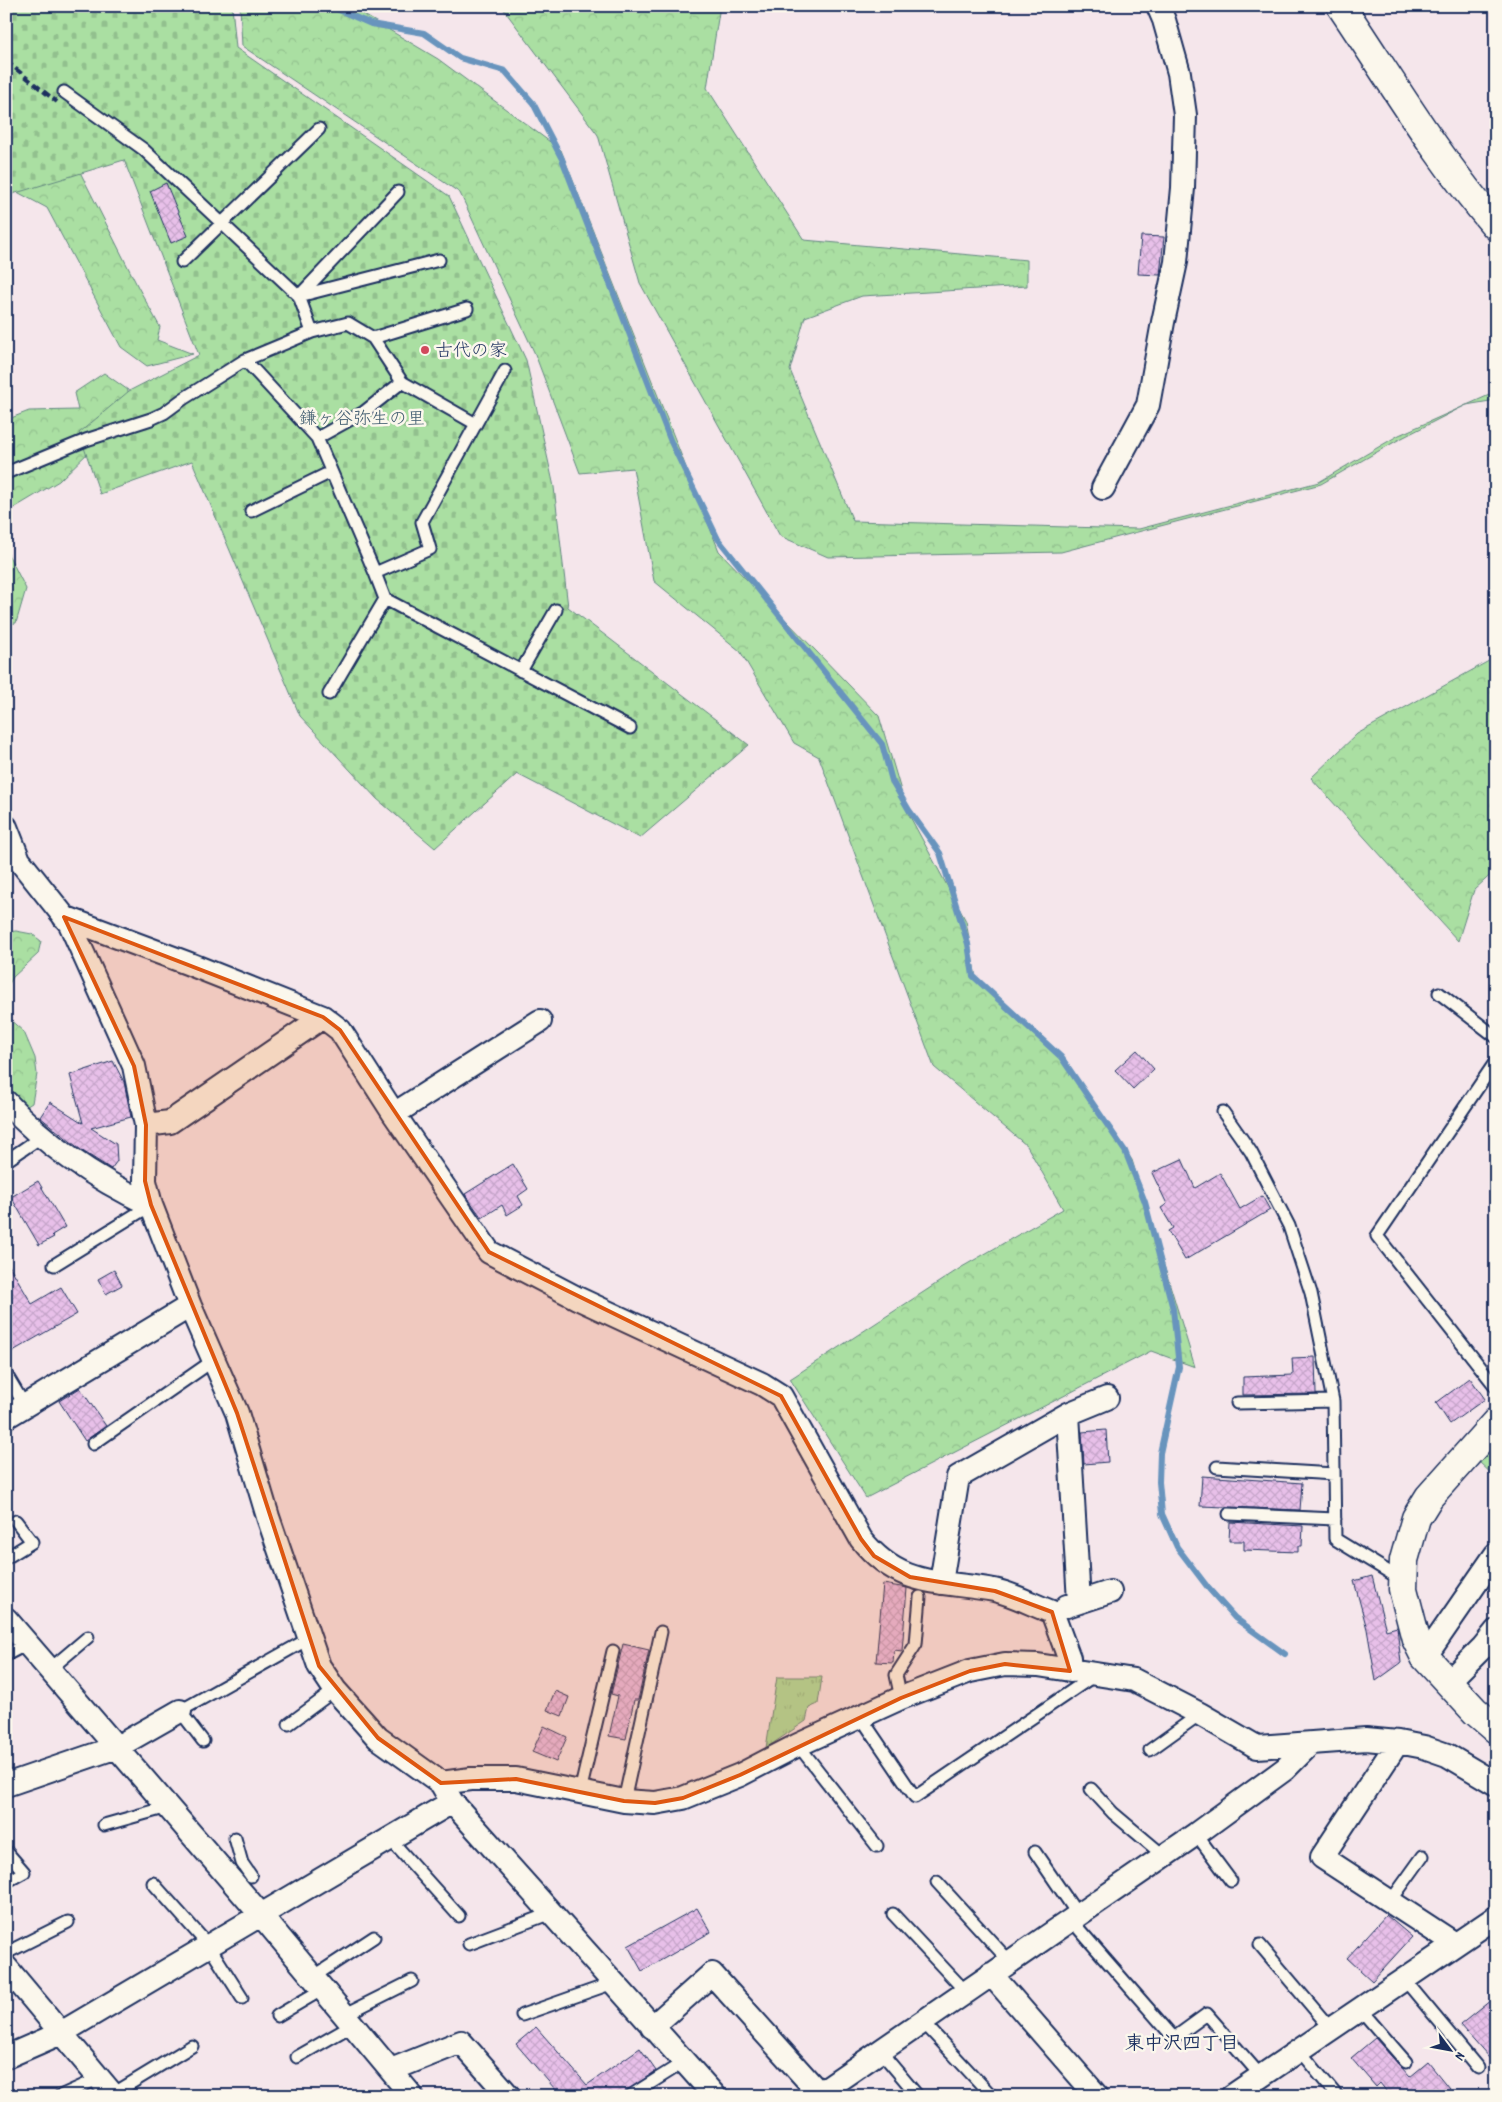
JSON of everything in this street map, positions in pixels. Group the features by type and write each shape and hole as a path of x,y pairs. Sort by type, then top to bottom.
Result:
{"street":[{"path":"1103,488 1148,405 1176,262 1183,188 1185,115 1179,73 1164,20 1158,6"},
{"path":"1341,6 1467,192 1496,226"},
{"path":"6,827 19,860 64,917 77,941 134,1066 146,1125 145,1181 151,1205 190,1306 237,1413 268,1517 319,1666 335,1690 378,1738 441,1783 452,1802 714,2096"},
{"path":"64,917 323,1017 340,1030 394,1114 489,1252 577,1298 762,1384 781,1396 861,1539 874,1556 910,1577 995,1590 1052,1612 1110,1592"},
{"path":"146,1125 170,1122 323,1017"},
{"path":"394,1114 540,1021"},
{"path":"6,1102 41,1137 114,1187 151,1205"},
{"path":"16,1411 190,1306"},
{"path":"942,1583 958,1477 1068,1414 1107,1398"},
{"path":"1068,1414 1079,1602"},
{"path":"1496,1422 1428,1497 1416,1518 1408,1542 1403,1589 1416,1639 1425,1657 1448,1683 1496,1729"},
{"path":"1425,1657 1496,1554"},
{"path":"1052,1612 1070,1658 1070,1671"},
{"path":"6,1619 168,1807 234,1869 261,1915 412,2096"},
{"path":"1448,1683 1483,1648 1496,1631"},
{"path":"441,1783 471,1779 516,1779 624,1801 655,1803 683,1798 740,1775 798,1744 901,1698 970,1671 1005,1664 1038,1665 1134,1680 1200,1714 1257,1747 1309,1745 1366,1739 1398,1742 1447,1754 1496,1784"},
{"path":"6,1785 117,1747 180,1711"},
{"path":"1398,1742 1322,1856 1455,1944"},
{"path":"652,2027 712,1974 817,2094 1196,1834 1285,1769 1309,1745"},
{"path":"6,2058 61,2033 452,1802"},
{"path":"1248,2088 1299,2050 1495,1919"},
{"path":"6,1968 109,2089"},
{"path":"991,1974 1097,2096"},
{"path":"391,2070 461,2042 509,2096"}],"lane":[{"path":"64,92 143,149 299,296 312,332"},
{"path":"182,262 319,129"},
{"path":"299,296 398,192"},
{"path":"299,296 439,260"},
{"path":"374,338 467,309"},
{"path":"6,473 86,440 164,413 245,360 312,332 348,322 374,338 402,382 476,424"},
{"path":"245,360 316,438 385,599 630,728"},
{"path":"375,573 430,549 422,522 505,371"},
{"path":"316,438 364,412 402,382"},
{"path":"251,511 331,472"},
{"path":"329,694 385,599"},
{"path":"521,671 556,610"},
{"path":"1439,993 1496,1037"},
{"path":"1496,1061 1377,1236 1496,1387"},
{"path":"1223,1112 1250,1152 1289,1226 1311,1293 1333,1401 1335,1539 1404,1580"},
{"path":"6,1161 41,1137"},
{"path":"54,1265 151,1205"},
{"path":"93,1444 214,1360"},
{"path":"6,1374 16,1411"},
{"path":"1237,1404 1333,1401"},
{"path":"1217,1467 1334,1474"},
{"path":"1229,1514 1335,1520"},
{"path":"6,1558 32,1542 16,1521"},
{"path":"901,1698 896,1676 916,1644 920,1597"},
{"path":"624,1801 661,1632"},
{"path":"49,1670 88,1637"},
{"path":"203,1742 180,1711 310,1638"},
{"path":"6,1655 28,1644"},
{"path":"580,1792 612,1651"},
{"path":"860,1716 915,1798 1096,1674"},
{"path":"289,1724 335,1690"},
{"path":"1150,1750 1200,1714"},
{"path":"798,1744 877,1846"},
{"path":"1091,1789 1113,1813 1164,1856"},
{"path":"104,1824 168,1807"},
{"path":"1196,1834 1231,1881"},
{"path":"235,1838 234,1869 251,1876"},
{"path":"390,1839 459,1916"},
{"path":"6,1851 24,1872 6,1882"},
{"path":"1035,1852 1074,1918 1174,2038 1207,2014 1248,2088"},
{"path":"1390,1902 1422,1856"},
{"path":"936,1882 1010,1962"},
{"path":"153,1883 209,1946 242,1998"},
{"path":"469,1944 551,1913"},
{"path":"893,1914 966,1992"},
{"path":"6,1953 68,1922"},
{"path":"277,2016 374,1937"},
{"path":"1260,1945 1331,2029"},
{"path":"1404,1979 1478,2068"},
{"path":"297,2057 349,2020 412,1981"},
{"path":"522,2015 613,1983"},
{"path":"1360,2009 1406,2062"},
{"path":"923,2022 992,2096"},
{"path":"60,2096 109,2089 192,2046"},
{"path":"1299,2050 1338,2096"},
{"path":"880,2051 918,2096"},
{"path":"630,2096 684,2062"}],"highlighted area":[{"path":"64,917 323,1017 340,1030 489,1252 781,1396 861,1539 874,1556 910,1577 995,1591 1052,1612 1070,1671 1005,1664 970,1671 901,1698 740,1775 683,1798 655,1803 624,1801 516,1779 441,1783 378,1738 319,1666 237,1413 151,1205 145,1181 146,1125 134,1066"}],"green space":[{"name":"鎌ヶ谷弥生の里","path":"6,6 232,6 236,48 449,196 526,360 554,487 568,607 749,745 640,838 517,774 435,848 377,799 300,716 192,461 100,494 79,433 129,391 199,355 124,160 6,196"},
{"path":"240,6 349,6 438,59 561,150 719,551 879,716 907,811 966,921 976,978 1064,1058 1132,1160 1195,1367 1151,1351 866,1498 790,1379 962,1267 1063,1209 1027,1146 934,1067 819,757 794,743 740,651 654,581 633,468 580,473 535,354 460,193 242,46"},
{"path":"501,6 720,6 707,88 804,240 1027,260 1027,286 862,296 805,317 790,370 853,521 1139,529 1319,482 1399,435 1462,407 1398,440 1321,484 1061,552 828,557 780,536 640,283 598,135"},
{"path":"6,133 76,164 160,327 157,340 193,354 147,366 121,347 47,208 6,186"},
{"path":"104,373 128,390 128,414 59,481 9,511 6,540 6,420 29,411 78,410 74,393"},
{"path":"1496,392 1496,400 1467,405"},
{"path":"6,550 26,589 16,623 6,624"},
{"path":"1496,657 1496,870 1474,890 1458,941 1311,778 1357,734"},
{"path":"16,931 32,934 41,941 38,954 13,977 6,989 6,932"},
{"path":"6,1008 8,1018 24,1032 35,1058 37,1074 32,1103 21,1110 6,1090"},
{"path":"1492,1446 1496,1449 1496,1478 1478,1461"},
{"path":"777,1677 822,1677 818,1704 809,1708 806,1721 766,1748"}],"building":[{"path":"166,183 188,236 171,243 150,191"},
{"path":"1141,236 1164,237 1160,275 1138,274"},
{"path":"1137,1050 1154,1069 1133,1089 1115,1070"},
{"path":"113,1061 124,1082 131,1117 91,1128 116,1144 117,1161 111,1169 81,1150 40,1117 50,1102 83,1123 70,1075"},
{"path":"1182,1159 1195,1188 1220,1173 1240,1209 1262,1196 1270,1210 1185,1260 1168,1231 1173,1228 1161,1208 1167,1204 1152,1173"},
{"path":"513,1164 528,1189 518,1196 523,1205 507,1215 502,1205 482,1218 465,1194"},
{"path":"38,1181 65,1227 52,1235 54,1237 39,1245 11,1197"},
{"path":"6,1260 32,1304 61,1287 77,1314 6,1355"},
{"path":"114,1270 122,1285 106,1294 98,1279"},
{"path":"1315,1357 1316,1394 1243,1395 1243,1377 1293,1375 1292,1358"},
{"path":"1470,1378 1485,1399 1450,1424 1436,1403"},
{"path":"80,1388 106,1426 85,1441 59,1401"},
{"path":"1106,1430 1108,1462 1084,1464 1082,1432"},
{"path":"1202,1476 1302,1483 1300,1510 1200,1506"},
{"path":"1230,1522 1303,1526 1302,1546 1298,1546 1298,1552 1244,1550 1244,1541 1229,1541"},
{"path":"1372,1576 1386,1630 1397,1627 1401,1663 1376,1681 1367,1629 1354,1581"},
{"path":"883,1584 907,1588 902,1651 894,1650 893,1663 876,1662"},
{"path":"623,1644 649,1650 638,1700 634,1700 626,1739 609,1736 618,1696 611,1694"},
{"path":"555,1691 569,1697 562,1716 547,1710"},
{"path":"544,1726 567,1737 556,1762 532,1752"},
{"path":"697,1908 711,1932 642,1971 628,1946"},
{"path":"1386,1915 1412,1937 1372,1981 1347,1958"},
{"path":"1496,1996 1496,2066 1460,2025"},
{"path":"536,2027 587,2085 640,2048 656,2071 619,2096 561,2096 516,2044"},
{"path":"1375,2038 1410,2077 1428,2062 1449,2088 1441,2096 1390,2096 1380,2083 1376,2087 1351,2058"}],"waterway":[{"path":"330,6 371,24 424,33 460,58 505,71 533,103 562,159 671,442 718,539 882,744 892,781 909,810 940,853 968,944 973,976 1061,1057 1125,1151 1145,1202 1173,1309 1179,1367 1160,1453 1159,1482 1162,1514 1177,1547 1209,1589 1235,1618 1285,1654"}],"railway":[{"path":"6,61 57,102"}],"place":[{"name":"古代の家","path":"425,350"}],"district":[{"name":"東中沢四丁目","path":"1182,2042"}]}
